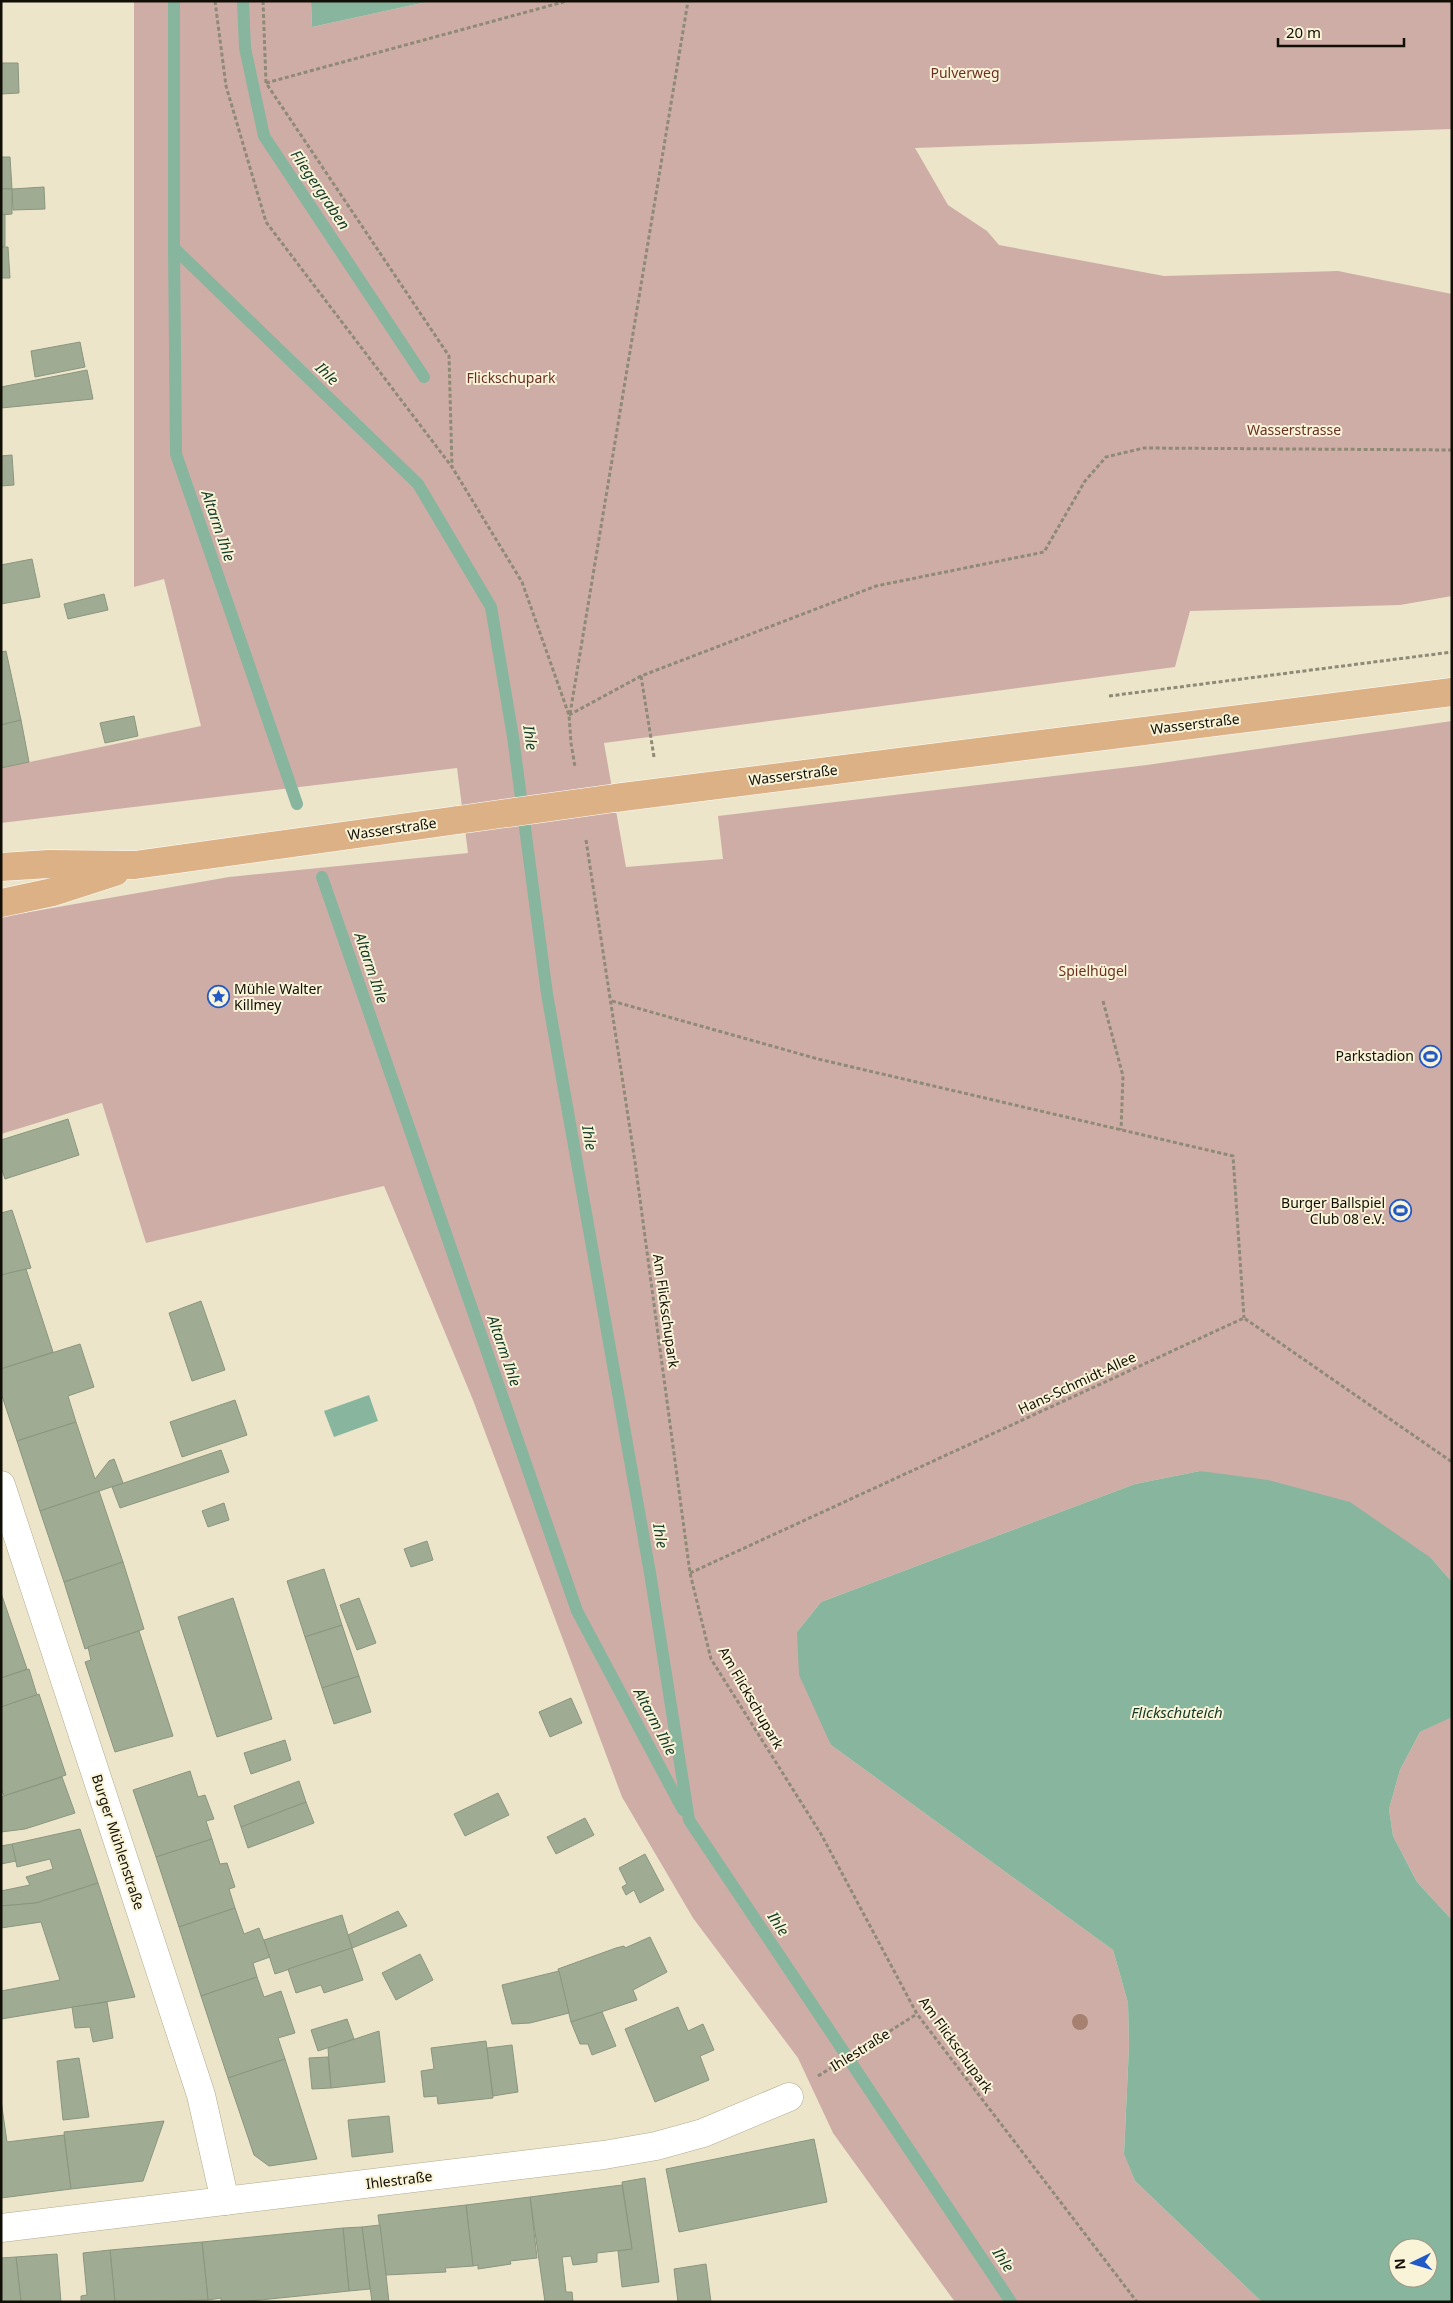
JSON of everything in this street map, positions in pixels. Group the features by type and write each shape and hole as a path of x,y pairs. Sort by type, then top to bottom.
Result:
{"main road":[{"name":"Wasserstraße","path":"1,867 49,864 135,865 659,792 1452,692"},
{"name":"Wasserstraße","path":"1,903 53,892 135,865"}],"street":[{"name":"Burger Mühlenstraße","path":"1,1485 201,2095 225,2201"},
{"name":"Ihlestraße","path":"1,2228 604,2155 656,2146 704,2133 789,2096"}],"path":[{"path":"215,1 226,86 266,222 452,467 522,582 570,715"},
{"path":"263,1 266,83 449,356 452,467"},
{"path":"266,83 567,1"},
{"path":"576,777 571,744 570,715 688,1"},
{"path":"570,715 641,676 876,586 1044,552 1085,481 1106,457 1144,448 1452,450"},
{"path":"1396,659 1452,652"},
{"path":"641,676 659,792"},
{"name":"Am Flickschupark","path":"586,836 612,1001 690,1573 712,1659 821,1834 917,2014 1137,2302"},
{"path":"612,1001 818,1059 1233,1156 1244,1318 1452,1462"},
{"path":"1104,1001 1123,1076 1121,1130"},
{"name":"Hans-Schmidt-Allee","path":"690,1573 1244,1318"},
{"name":"Ihlestraße","path":"811,2081 917,2014"}],"green space":[{"name":"Flickschupark","path":"134,1 311,1 312,27 431,1 1452,1 1452,129 915,148 948,205 987,231 999,245 1164,276 1338,271 1452,294 1452,596 1400,605 1190,611 1175,667 604,743 626,867 723,859 718,816 1147,765 1452,721 1452,1582 1431,1558 1200,1471 1135,1484 821,1602 797,1632 831,1745 1113,1950 1128,2003 1129,2046 1124,2153 1135,2181 1262,2302 955,2302 833,2133 798,2058 693,1918 622,1797 473,1400 384,1186 146,1243 102,1103 1,1134 1,917 229,877 468,853 457,768 1,823 1,768 201,726 164,579 134,587"},
{"path":"1452,1717 1452,1920 1417,1882 1393,1836 1389,1809 1400,1770 1420,1732"}],"water":[{"path":"311,1 431,1 312,27"},
{"path":"369,1395 378,1421 334,1437 324,1411"},
{"name":"Flickschuteich","path":"1200,1471 1268,1480 1350,1502 1431,1558 1452,1582 1452,1717 1420,1732 1400,1770 1389,1809 1393,1836 1417,1882 1452,1920 1452,2302 1262,2302 1135,2181 1124,2154 1129,2046 1128,2003 1113,1950 831,1745 799,1675 797,1632 821,1602 1135,1484"}],"building":[{"path":"1,63 18,63 19,93 1,94"},
{"path":"1,157 10,157 12,189 1,189"},
{"path":"44,187 45,209 13,210 12,189"},
{"path":"1,189 12,189 12,214 1,215"},
{"path":"5,214 5,246 1,247 1,215"},
{"path":"1,247 8,247 10,278 1,278"},
{"path":"80,342 85,367 35,377 31,351"},
{"path":"87,370 93,399 1,408 1,387"},
{"path":"12,455 14,485 1,486 1,456"},
{"path":"32,559 40,597 1,604 1,565"},
{"path":"104,594 108,610 68,619 64,604"},
{"path":"6,651 21,720 1,725 1,652"},
{"path":"134,716 138,736 105,743 100,723"},
{"path":"21,720 29,762 1,768 1,725"},
{"path":"68,1119 79,1155 5,1179 1,1167 1,1140"},
{"path":"12,1210 31,1268 1,1275 1,1213"},
{"path":"26,1269 53,1352 1,1369 1,1275"},
{"path":"201,1301 225,1370 192,1381 169,1313"},
{"path":"80,1344 94,1387 68,1396 76,1422 17,1441 1,1393 1,1369"},
{"path":"235,1400 247,1435 182,1457 170,1422"},
{"path":"76,1422 95,1479 109,1461 114,1459 123,1483 40,1511 17,1441"},
{"path":"221,1450 229,1472 120,1508 112,1487"},
{"path":"99,1491 123,1562 64,1582 40,1511"},
{"path":"224,1503 229,1520 208,1527 202,1511"},
{"path":"427,1541 433,1560 411,1567 404,1549"},
{"path":"123,1562 144,1629 85,1649 64,1582"},
{"path":"324,1569 342,1625 305,1637 287,1581"},
{"path":"1,1593 27,1669 1,1678"},
{"path":"233,1598 272,1719 217,1737 178,1617"},
{"path":"359,1598 376,1643 357,1650 340,1605"},
{"path":"342,1625 359,1676 322,1688 305,1637"},
{"path":"139,1631 173,1736 115,1752 85,1662 91,1660 88,1647"},
{"path":"29,1669 37,1695 1,1707 1,1678"},
{"path":"359,1676 371,1712 334,1724 322,1688"},
{"path":"39,1694 66,1775 4,1796 1,1788 1,1707"},
{"path":"571,1698 582,1723 550,1737 539,1712"},
{"path":"285,1740 291,1760 251,1774 244,1753"},
{"path":"190,1771 198,1797 205,1795 214,1819 206,1821 212,1839 156,1857 133,1790"},
{"path":"62,1777 75,1813 25,1829 1,1832 1,1797"},
{"path":"299,1781 306,1802 241,1827 234,1806"},
{"path":"498,1793 509,1815 465,1836 454,1814"},
{"path":"306,1802 314,1823 248,1848 241,1827"},
{"path":"585,1818 594,1835 556,1854 547,1837"},
{"path":"80,1829 98,1883 36,1903 1,1906 1,1891 30,1885 26,1877 53,1869 50,1859 17,1867 12,1844"},
{"path":"212,1839 220,1864 227,1863 235,1887 229,1889 235,1908 179,1927 156,1857"},
{"path":"12,1844 16,1861 1,1864 1,1846"},
{"path":"645,1854 664,1890 640,1903 634,1890 626,1895 622,1887 627,1884 619,1868"},
{"path":"98,1883 135,1997 1,2019 1,1991 60,1980 41,1922 1,1928 1,1906 36,1903"},
{"path":"235,1908 244,1934 259,1928 270,1957 253,1963 257,1977 201,1996 179,1927"},
{"path":"398,1911 407,1926 352,1948 348,1935"},
{"path":"342,1915 352,1948 275,1974 264,1940"},
{"path":"650,1937 667,1972 633,1990 637,2000 571,2022 558,1969 616,1948 624,1946 625,1948"},
{"path":"352,1948 363,1980 324,1993 321,1985 296,1993 288,1969"},
{"path":"420,1954 433,1980 396,2000 382,1973"},
{"path":"559,1971 569,2013 530,2023 512,2024 502,1985"},
{"path":"257,1977 264,1997 281,1991 295,2033 278,2038 285,2059 228,2078 201,1996"},
{"path":"107,2002 113,2038 93,2042 90,2027 75,2028 72,2007"},
{"path":"678,2007 688,2031 703,2024 714,2050 700,2056 709,2080 655,2102 625,2029"},
{"path":"602,2012 616,2046 592,2055 588,2044 580,2044 571,2022"},
{"path":"347,2019 354,2039 318,2051 311,2030"},
{"path":"379,2031 385,2082 331,2088 328,2048"},
{"path":"486,2041 493,2098 438,2104 437,2096 424,2097 421,2071 434,2069 431,2048"},
{"path":"512,2045 518,2092 493,2096 487,2048"},
{"path":"328,2057 331,2088 312,2089 309,2058"},
{"path":"79,2058 89,2117 63,2120 57,2061"},
{"path":"285,2059 317,2159 269,2166 254,2155 228,2078"},
{"path":"1,2100 7,2142 64,2135 71,2189 1,2198"},
{"path":"389,2116 393,2152 352,2157 348,2120"},
{"path":"164,2121 143,2181 71,2189 64,2132"},
{"path":"814,2139 827,2202 679,2232 666,2169"},
{"path":"645,2178 659,2282 622,2287 618,2251 632,2249 622,2182"},
{"path":"622,2185 632,2249 597,2253 597,2262 573,2265 571,2256 562,2257 566,2292 572,2292 573,2302 545,2302 530,2197"},
{"path":"530,2197 537,2258 510,2261 511,2264 478,2269 478,2265 473,2266 466,2205"},
{"path":"466,2205 473,2266 445,2268 446,2272 386,2275 378,2215"},
{"path":"380,2225 389,2302 372,2302 362,2227"},
{"path":"362,2227 370,2289 349,2291 343,2228"},
{"path":"343,2228 349,2291 240,2302 221,2302 221,2298 208,2300 202,2242"},
{"path":"202,2242 208,2300 115,2302 110,2250"},
{"path":"110,2250 115,2302 81,2302 81,2296 87,2295 83,2253"},
{"path":"57,2254 61,2302 21,2302 16,2257"},
{"path":"16,2257 21,2302 1,2302 1,2258"},
{"path":"706,2264 711,2302 678,2302 674,2269"}],"waterway":[{"name":"Ihle","path":"174,1 174,248 418,484 491,607 513,737 547,994 650,1573 689,1820 1011,2302"},
{"name":"Fliegergraben","path":"243,1 245,48 264,136 424,377"},
{"name":"Altarm Ihle","path":"174,248 176,454 297,804"},
{"name":"Altarm Ihle","path":"322,877 577,1611 683,1810"}],"place":[{"name":"Mühle Walter Killmey","path":"218,997"},
{"name":"Parkstadion","path":"1430,1056"},
{"name":"Burger Ballspiel Club 08 e.V.","path":"1401,1211"}],"park label":[{"name":"Pulverweg","path":"965,73"},
{"name":"Wasserstrasse","path":"1294,430"},
{"name":"Spielhügel","path":"1093,971"}]}
